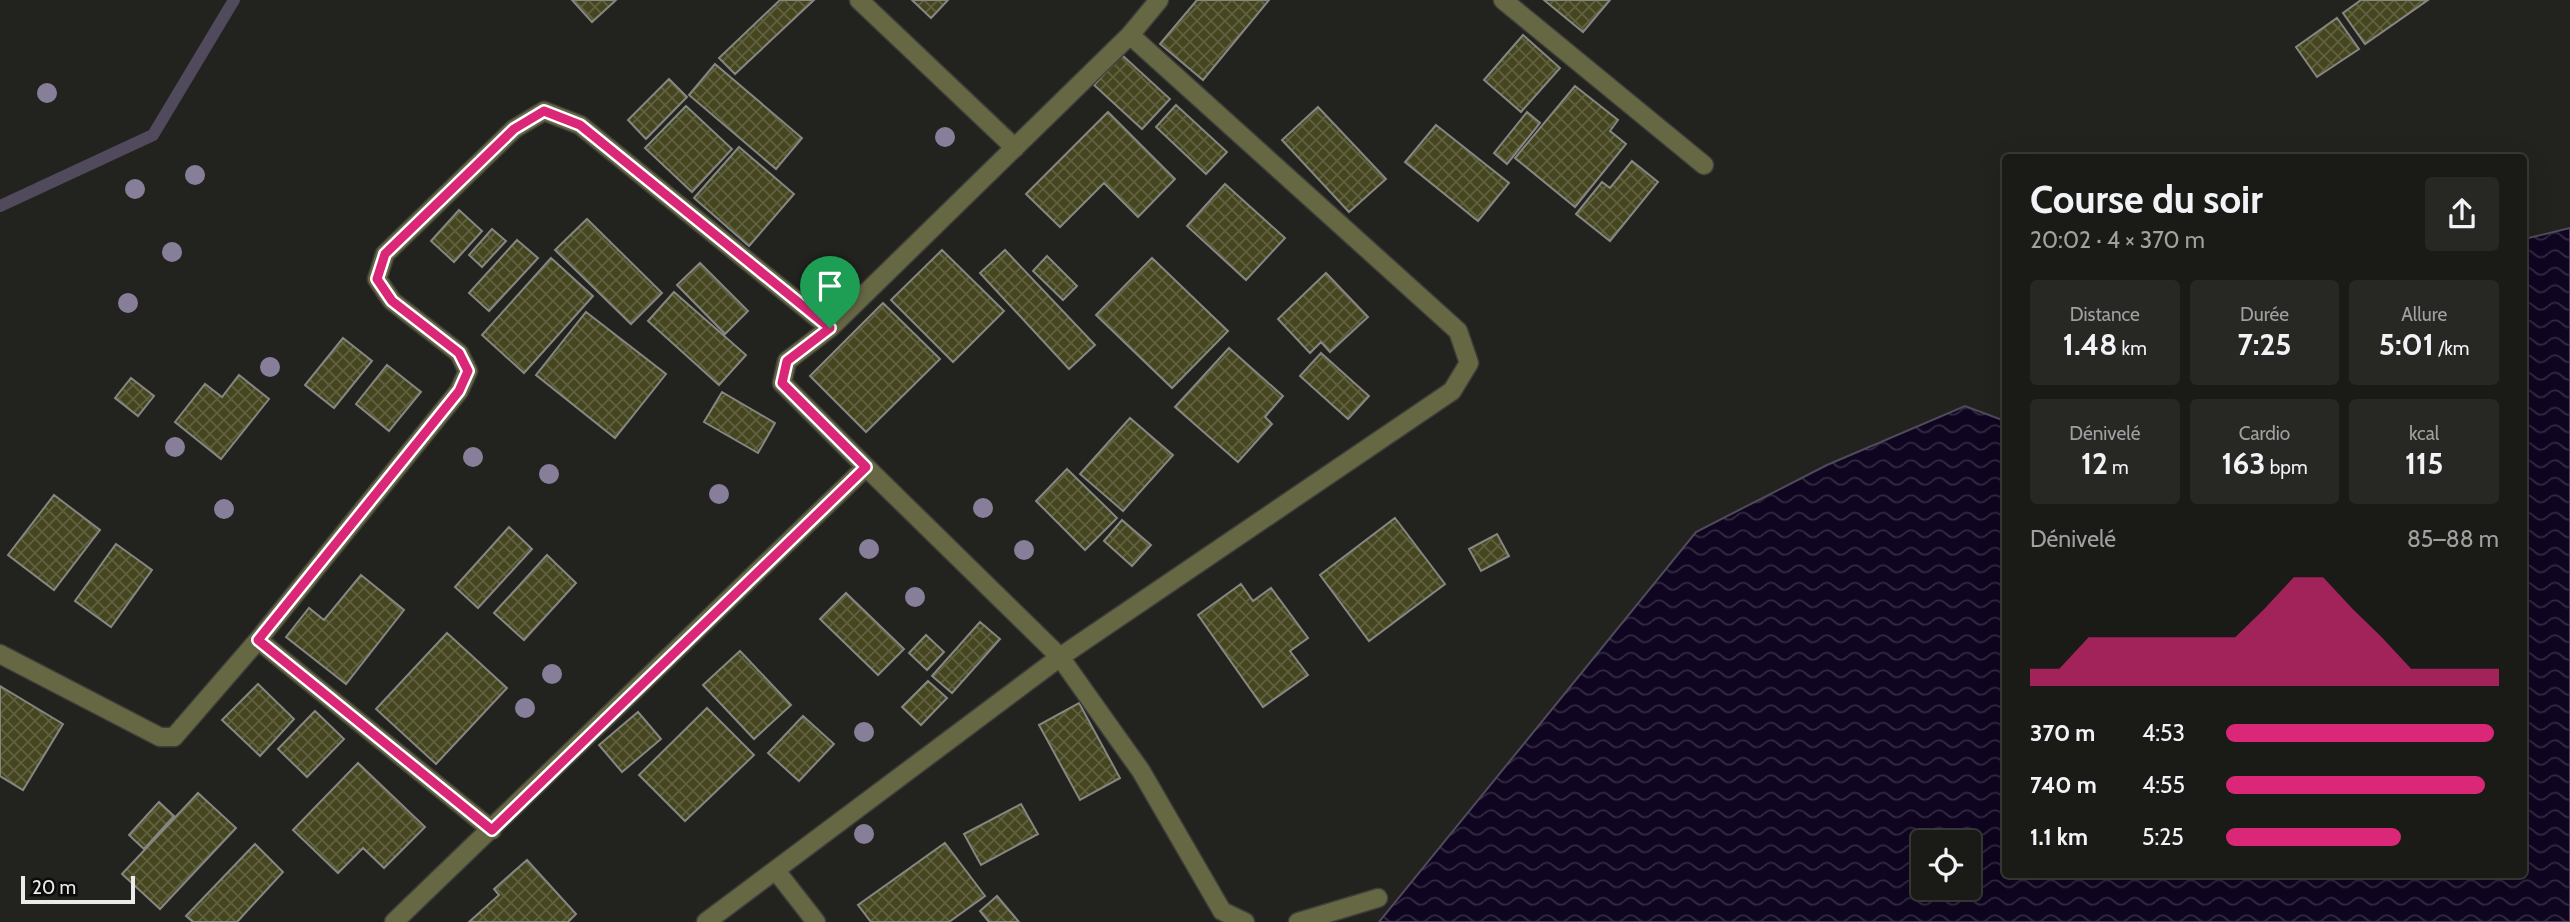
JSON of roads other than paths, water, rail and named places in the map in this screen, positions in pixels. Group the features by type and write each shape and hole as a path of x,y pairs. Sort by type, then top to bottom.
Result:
{"street":[{"path":"859,0 1015,148"},
{"path":"1159,0 1130,36 830,328 787,361 782,383 1060,657 1141,771 1222,911 1245,922"},
{"path":"1503,0 1704,164"},
{"path":"706,922 777,872 1060,657 1452,391 1469,363 1458,331 1130,36"},
{"path":"0,654 160,737 174,737 258,640 459,391 468,371 459,353 392,301 377,279 385,254 514,129 544,111 580,125 830,328"},
{"path":"394,922 866,467"},
{"path":"258,640 492,830"},
{"path":"777,872 816,922"},
{"path":"1298,922 1378,898"}],"water":[{"path":"2570,228 2570,922 1379,922 1696,532 1827,465 1965,406 2002,420 2002,878 2527,878 2527,238"}],"waterway":[{"path":"0,206 153,135 234,0"}]}
